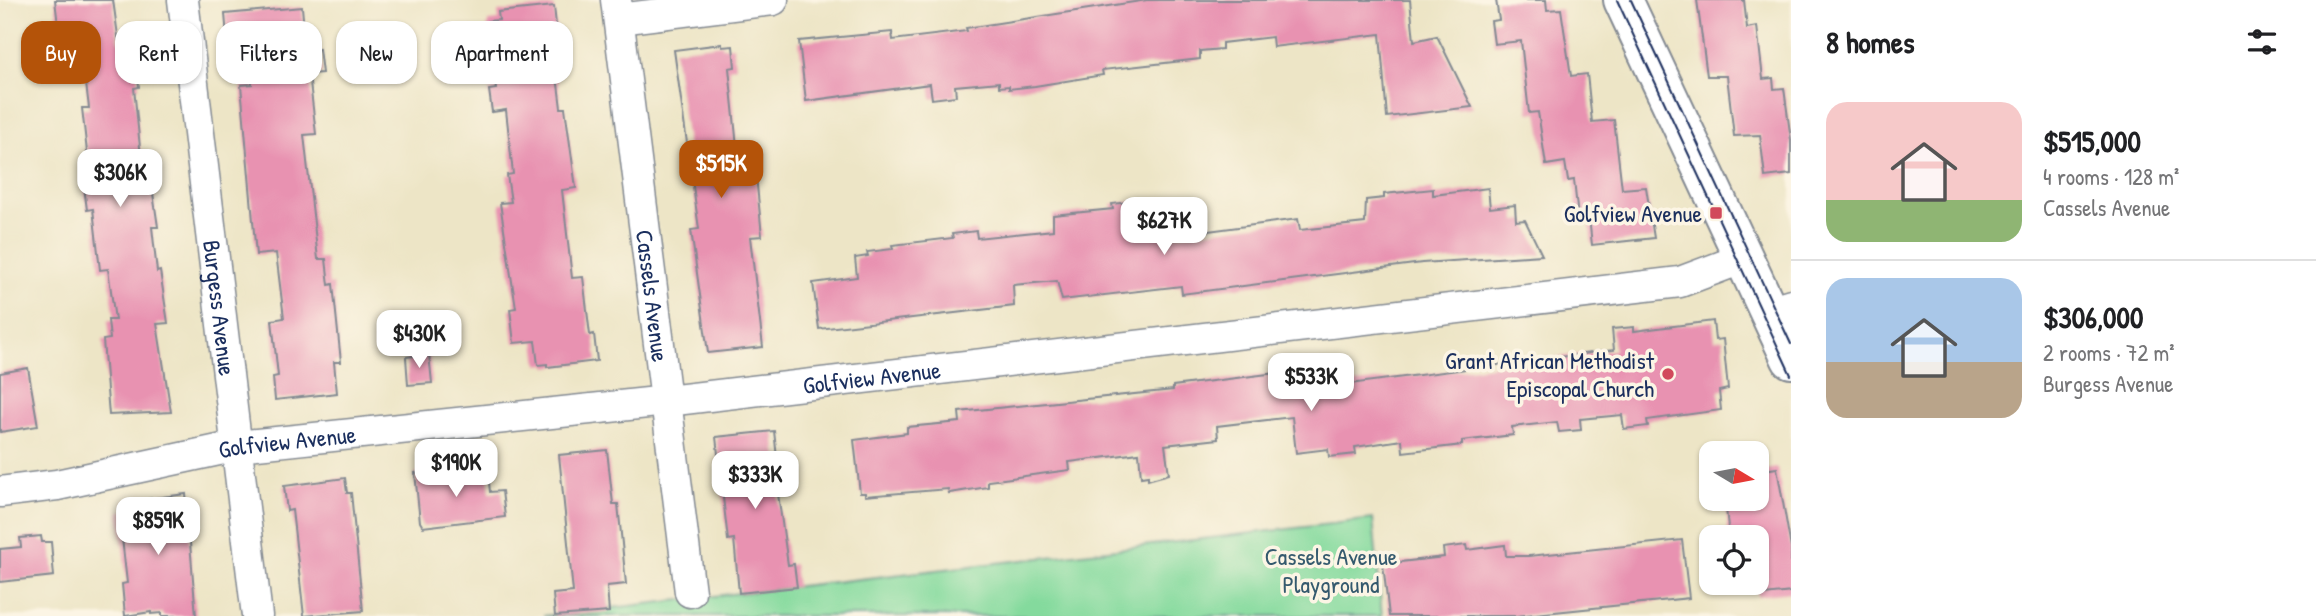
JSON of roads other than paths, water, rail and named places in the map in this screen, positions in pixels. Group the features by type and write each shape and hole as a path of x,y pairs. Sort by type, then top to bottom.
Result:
{"main road":[{"path":"1623,0 1744,258 1779,308 1791,359"}],"street":[{"name":"Burgess Avenue","path":"183,0 257,616"},
{"path":"617,10 773,0"},
{"name":"Cassels Avenue","path":"617,10 690,592"},
{"name":"Golfview Avenue","path":"0,492 57,485 237,446 667,401 1680,282 1744,258"}],"tram line":[{"path":"1617,0 1791,375"},
{"path":"1631,0 1791,344"}],"place":[{"name":"Golfview Avenue","path":"1716,213"},
{"name":"Grant African Methodist Episcopal Church","path":"1668,374"}],"park label":[{"name":"Cassels Avenue Playground","path":"1331,570"}]}
